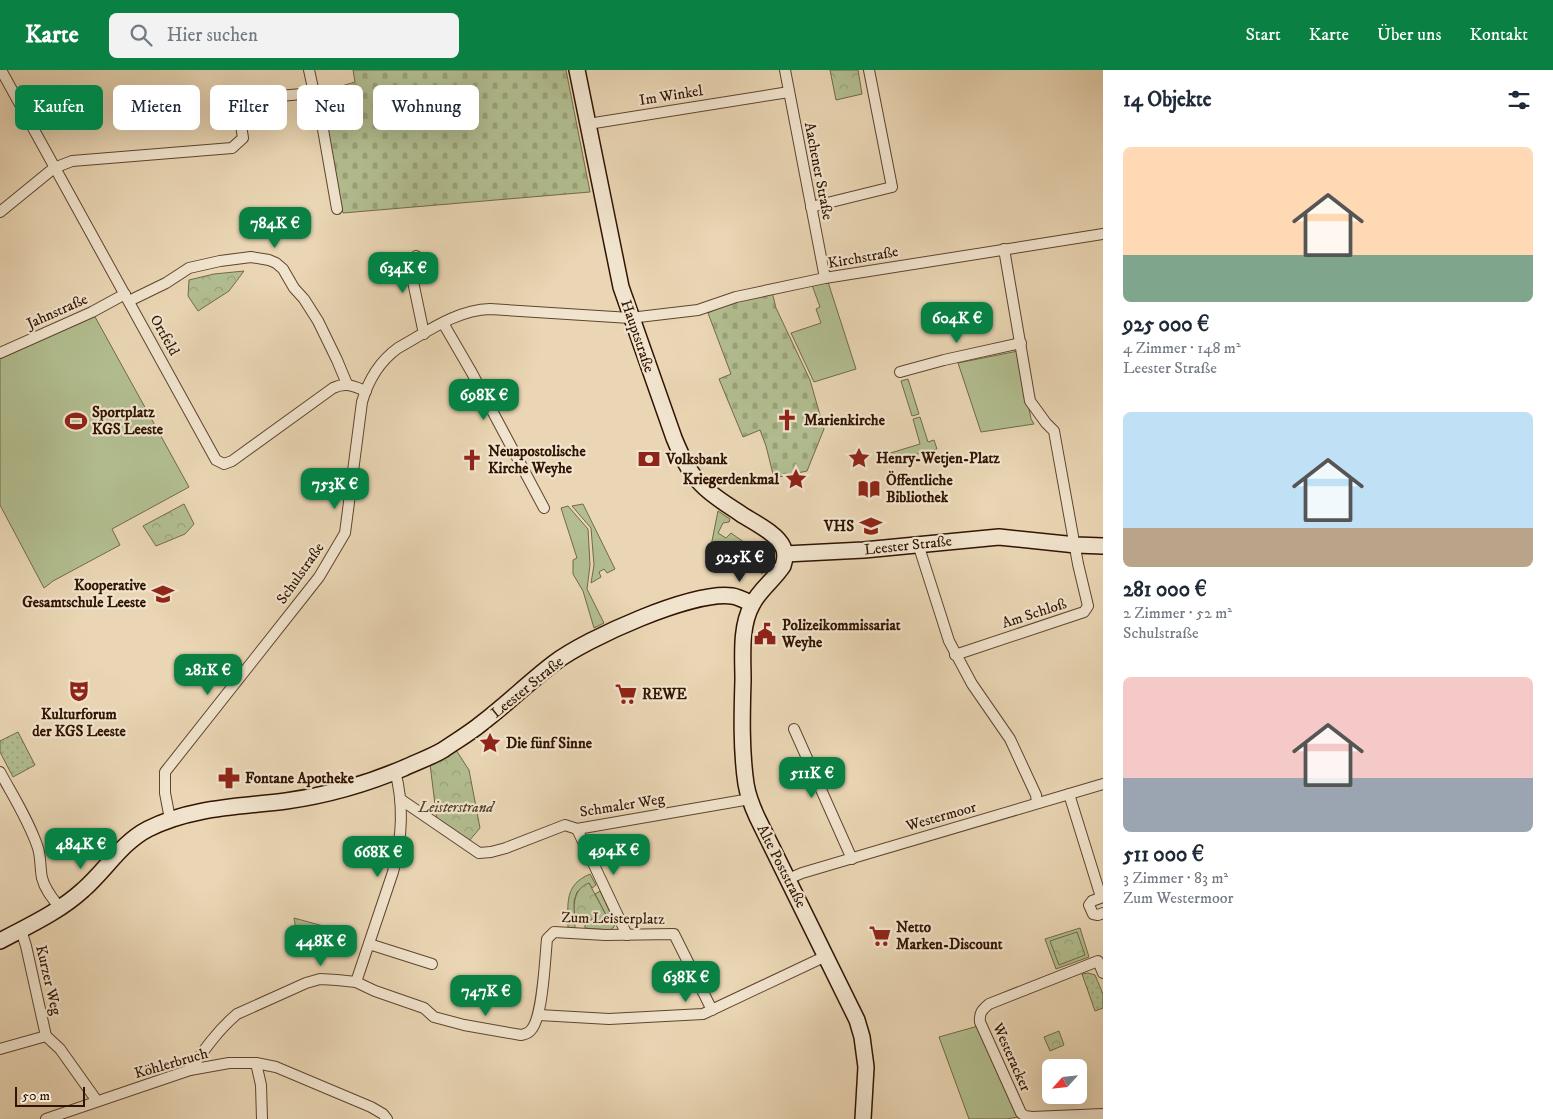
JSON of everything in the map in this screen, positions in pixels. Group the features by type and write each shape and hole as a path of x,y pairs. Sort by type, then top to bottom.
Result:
{"street":[{"name":"Ortfeld","path":"1,70 216,460 224,464 232,461 333,388 347,384"},
{"path":"309,70 312,85"},
{"name":"Hauptstraße","path":"577,70 621,287 630,318 674,438 684,461 702,486 770,532 783,547 785,554"},
{"name":"Aachener Straße","path":"785,70 825,278"},
{"path":"810,207 892,187 869,70"},
{"name":"Im Winkel","path":"588,124 789,92"},
{"path":"0,212 54,168 72,161 232,148 242,138 238,106 244,99 297,94"},
{"path":"323,130 337,209"},
{"name":"Kirchstraße","path":"630,318 698,310 736,297 825,278 1103,234"},
{"name":"Am Schloß","path":"955,655 1084,612 1088,606 1078,564 1054,431 1031,404 1004,249"},
{"path":"416,256 411,272 424,334"},
{"name":"Jahnstraße","path":"0,353 92,312 166,282 189,268 220,261 252,257 276,263 283,270 318,321 347,384"},
{"name":"Schulstraße","path":"170,819 165,793 165,772 308,592 345,533 362,402 380,365 390,354 460,314 476,310 490,309 630,318"},
{"path":"443,323 544,508"},
{"path":"900,372 1021,343"},
{"path":"347,384 366,391"},
{"name":"Leester Straße","path":"785,554 835,552 1000,537 1103,546"},
{"path":"918,544 948,640 972,684 1010,739 1036,795 1038,804"},
{"path":"752,604 779,571 785,560 785,554"},
{"name":"Leester Straße","path":"0,941 60,908 84,889 124,846 146,830 170,819 181,815 220,808 321,796 395,772 441,751 481,724 555,662 586,644 626,625 675,605 718,596 733,596 752,604"},
{"name":"Alte Poststraße","path":"752,604 744,634 742,704 746,784 757,817 857,1020 862,1037 866,1067 863,1119"},
{"path":"794,729 852,859"},
{"path":"0,772 38,847 42,877 46,888 60,908"},
{"path":"356,982 398,855 400,793 395,772"},
{"name":"Westermoor","path":"788,879 802,873 1103,784"},
{"path":"1069,794 1102,897 1090,905 1093,914 1103,913"},
{"name":"Schmaler Weg","path":"400,799 478,852 491,852 565,825 577,829 750,799"},
{"path":"577,829 627,935"},
{"name":"Kurzer Weg","path":"21,930 46,1036 60,1049 97,1101"},
{"name":"Zum Leisterplatz","path":"539,1016 548,939 554,932 605,935 674,934 712,1010"},
{"path":"369,944 432,964"},
{"path":"190,1070 210,1042 237,1014 306,983 320,979 356,982 375,991 424,1008 434,1017 464,1026 521,1035 528,1034 539,1016 609,1019 703,1014 826,956"},
{"name":"Westeracker","path":"1103,973 1098,961 989,1004 981,1010 980,1016 980,1022 1021,1113 1032,1118 1103,1114"},
{"name":"Kurzer Weg","path":"0,1050 46,1036"},
{"name":"Köhlerbruch","path":"46,1119 190,1070 229,1063 269,1065 371,1107 386,1119"},
{"path":"256,1063 261,1085 262,1119"},
{"path":"261,1085 269,1065"}],"green space":[{"path":"353,70 566,70 590,192 343,213 326,130 363,130 363,85 345,85 355,82"},
{"path":"830,70 858,70 862,94 836,100"},
{"path":"244,271 229,291 198,311 188,296 189,280 214,274"},
{"path":"828,282 856,369 814,382 791,333 821,323 816,309 820,307 812,285"},
{"path":"772,292 776,308 810,380 824,429 807,471 774,478 760,430 743,437 719,379 731,374 708,313 737,300"},
{"name":"Sportplatz KGS Leeste","path":"94,315 189,487 112,529 120,545 53,581 44,588 0,505 0,357"},
{"path":"1018,351 1031,419 1034,424 981,432 958,363"},
{"path":"908,379 919,414 912,416 901,381"},
{"path":"920,417 928,442 934,440 937,449 886,462 884,455 920,444 913,419"},
{"path":"184,504 194,524 185,534 156,546 143,526"},
{"path":"583,504 615,569 607,573 604,569 599,572 601,577 591,583 594,565 591,528 572,506"},
{"path":"568,506 588,529 590,565 587,589 604,623 594,628 583,591 573,574 573,560 577,558 561,508"},
{"path":"718,511 730,519 729,522 723,523 718,533 726,538 731,533 748,545 761,560 762,574 753,563 754,561 738,547 710,551"},
{"path":"18,732 35,765 13,777 0,752 0,741"},
{"name":"Leisterstrand","path":"456,750 469,770 480,828 469,841 437,821 430,764"},
{"path":"590,874 596,885 592,888 589,883 577,892 574,901 575,928 568,928 569,896 576,884"},
{"path":"589,883 607,917 604,922 583,917 575,918 574,907 577,893"},
{"path":"600,891 615,923 614,927 610,930 585,928 585,920 599,922 607,917 595,894"},
{"path":"294,918 345,932 297,935"},
{"path":"1080,928 1089,957 1056,969 1045,939"},
{"path":"1077,932 1085,955 1059,965 1050,941"},
{"path":"1082,974 1095,975 1103,994 1103,1008 1095,1011"},
{"path":"978,1026 1018,1117 1007,1119 969,1119 939,1037"},
{"path":"1059,1031 1064,1045 1050,1051 1044,1037"}],"place":[{"name":"Marienkirche","path":"787,420"},
{"name":"Sportplatz KGS Leeste","path":"76,421"},
{"name":"Henry-Wetjen-Platz","path":"859,458"},
{"name":"Volksbank","path":"649,459"},
{"name":"Neuapostolische Kirche Weyhe","path":"472,460"},
{"name":"Kriegerdenkmal","path":"796,479"},
{"name":"Öffentliche Bibliothek","path":"869,489"},
{"name":"VHS","path":"871,526"},
{"name":"Kooperative Gesamtschule Leeste","path":"163,594"},
{"name":"Polizeikommissariat Weyhe","path":"765,634"},
{"name":"Kulturforum der KGS Leeste","path":"79,691"},
{"name":"REWE","path":"626,694"},
{"name":"Die fünf Sinne","path":"490,743"},
{"name":"Fontane Apotheke","path":"229,778"},
{"name":"Netto Marken-Discount","path":"880,936"}]}
